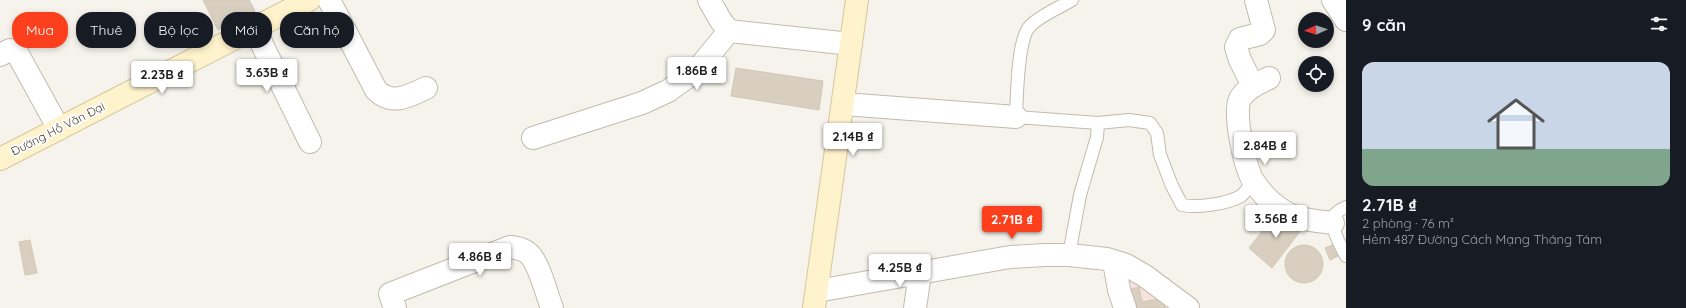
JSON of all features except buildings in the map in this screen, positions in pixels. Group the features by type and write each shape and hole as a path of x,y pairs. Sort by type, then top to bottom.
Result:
{"street":[{"name":"Đường Hồ Văn Đại","path":"272,19 309,0"},
{"path":"329,0 380,95 400,100 426,88"},
{"path":"709,0 721,21 729,31 851,44"},
{"path":"857,0 844,104 816,299 920,273 1010,257 1044,254 1107,259 1126,265 1145,276 1188,308"},
{"path":"1256,0 1264,30 1260,34 1240,39 1236,47 1240,60 1261,82 1240,100 1238,115 1240,137 1245,160 1253,181 1268,199 1285,211 1297,217 1339,215"},
{"path":"1333,0 1346,20"},
{"path":"533,138 642,104 668,91 697,70 729,31"},
{"name":"Đường Hồ Văn Đại","path":"0,159 221,45"},
{"path":"264,48 310,142"},
{"path":"0,55 10,50 16,51 59,129"},
{"path":"844,104 1016,117"},
{"path":"395,308 390,294 510,248 518,248 531,255 552,308"},
{"path":"1114,262 1119,290 1125,308"},
{"path":"915,308 920,273"}],"lane":[{"path":"1072,0 1030,26 1025,33 1020,59 1016,117 1098,123 1129,120 1150,123 1157,133 1160,155 1172,186 1182,205 1192,207 1230,201 1242,195 1253,181"},
{"path":"1069,255 1080,195 1097,138 1098,123"},
{"path":"1339,215 1334,232 1346,256"}],"shaded area":[{"path":"1125,272 1176,308 1133,308"}]}
